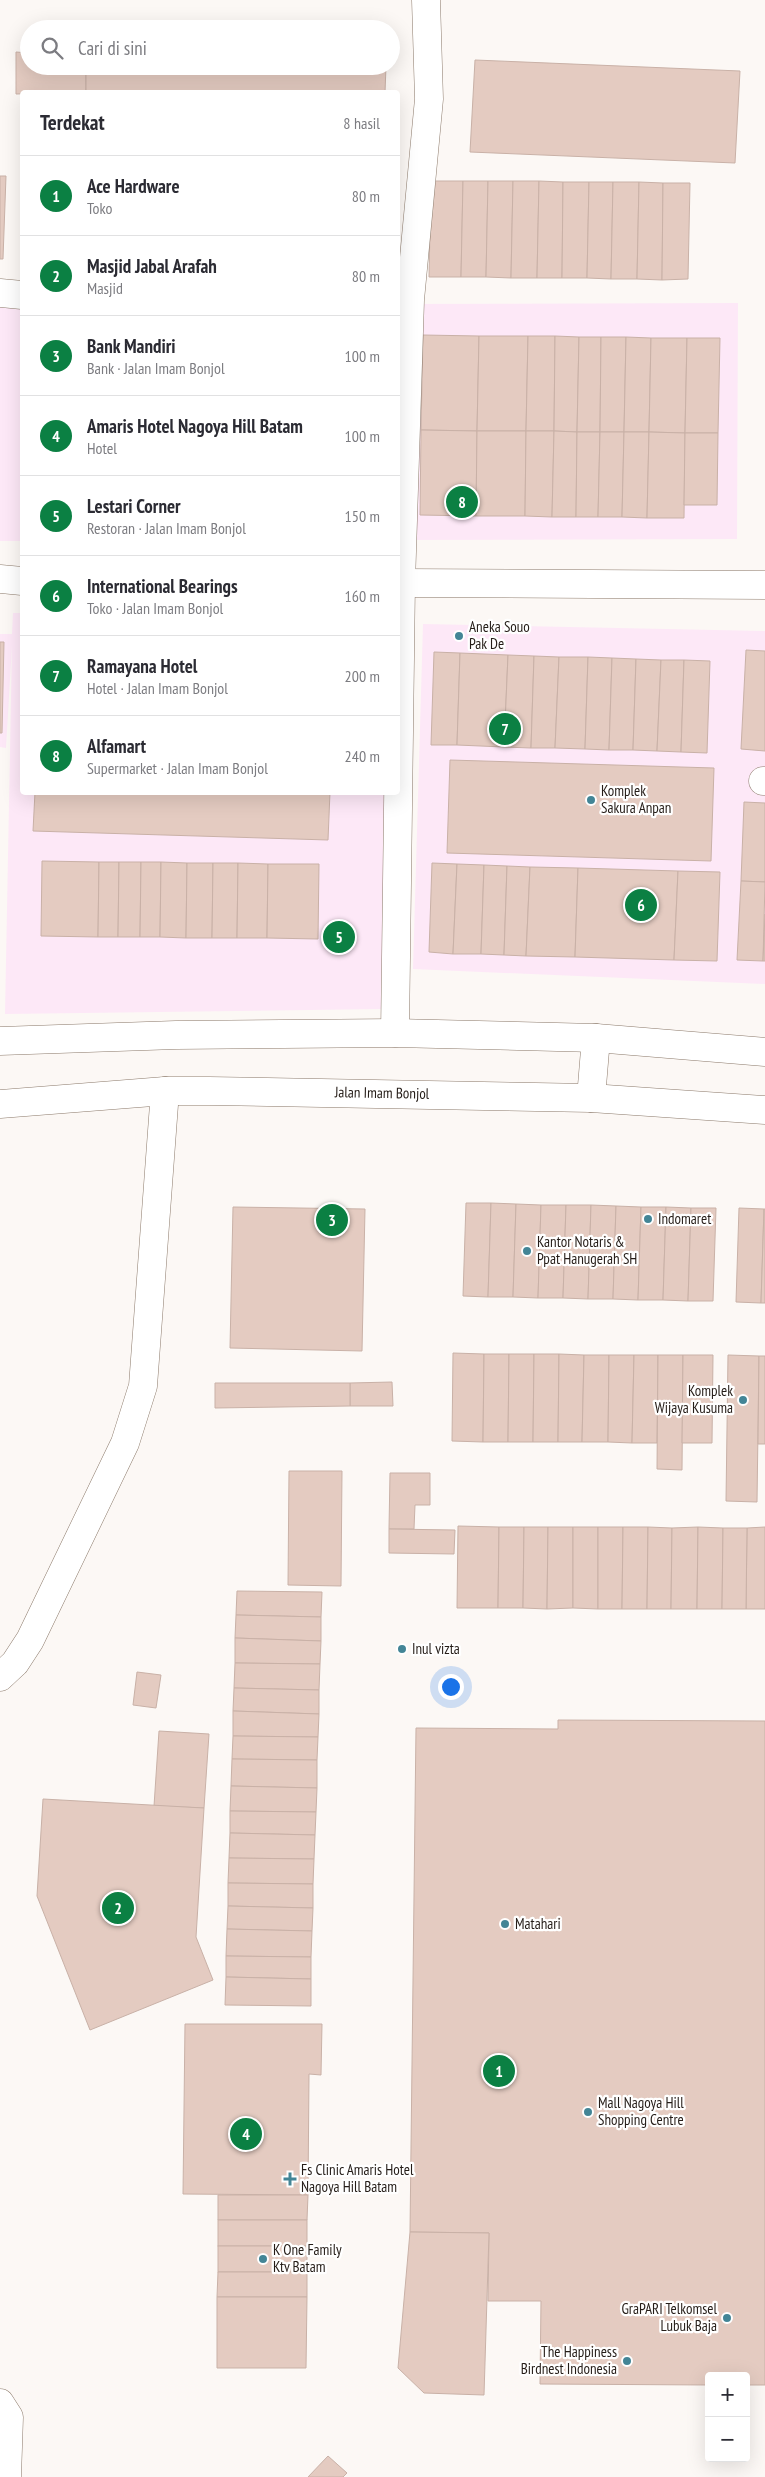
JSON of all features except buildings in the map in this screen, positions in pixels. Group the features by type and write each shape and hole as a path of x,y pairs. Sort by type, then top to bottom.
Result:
{"street":[{"path":"400,518 410,300 429,99 426,0"},
{"path":"0,293 20,295"},
{"path":"0,579 20,581"},
{"path":"400,583 765,585"},
{"path":"395,1033 397,795"},
{"path":"0,1041 176,1035 395,1033 596,1038 765,1052"},
{"path":"591,1098 596,1038"},
{"path":"0,1677 15,1663 30,1640 125,1443 143,1386 165,1090"},
{"name":"Jalan Imam Bonjol","path":"0,1104 165,1090 591,1098 765,1110"},
{"path":"0,2403 9,2417 7,2477"}],"shaded area":[{"path":"738,303 737,539 400,540 400,304"},
{"path":"0,305 20,305 20,541 0,541"},
{"path":"13,613 20,613 20,795 385,795 384,1009 5,1014 12,645 6,748 0,747 0,634 12,634"},
{"name":"Komplek Sakura Anpan","path":"423,624 765,631 765,984 413,969"}],"place":[{"name":"Alfamart","path":"462,502"},
{"name":"Aneka Souo Pak De","path":"459,636"},
{"name":"Ramayana Hotel","path":"505,729"},
{"name":"Komplek Sakura Anpan","path":"591,800"},
{"name":"International Bearings","path":"641,905"},
{"name":"Lestari Corner","path":"339,937"},
{"name":"Indomaret","path":"648,1219"},
{"name":"Bank Mandiri","path":"332,1220"},
{"name":"Kantor Notaris & Ppat Hanugerah SH","path":"527,1251"},
{"name":"Komplek Wijaya Kusuma","path":"743,1400"},
{"name":"Inul vizta","path":"402,1649"},
{"name":"Masjid Jabal Arafah","path":"118,1908"},
{"name":"Matahari","path":"505,1924"},
{"name":"Ace Hardware","path":"499,2071"},
{"name":"Mall Nagoya Hill Shopping Centre","path":"588,2112"},
{"name":"Amaris Hotel Nagoya Hill Batam","path":"246,2134"},
{"name":"Fs Clinic Amaris Hotel Nagoya Hill Batam","path":"290,2179"},
{"name":"K One Family Ktv Batam","path":"263,2259"},
{"name":"GraPARI Telkomsel Lubuk Baja","path":"727,2318"},
{"name":"The Happiness Birdnest Indonesia","path":"627,2361"}]}
